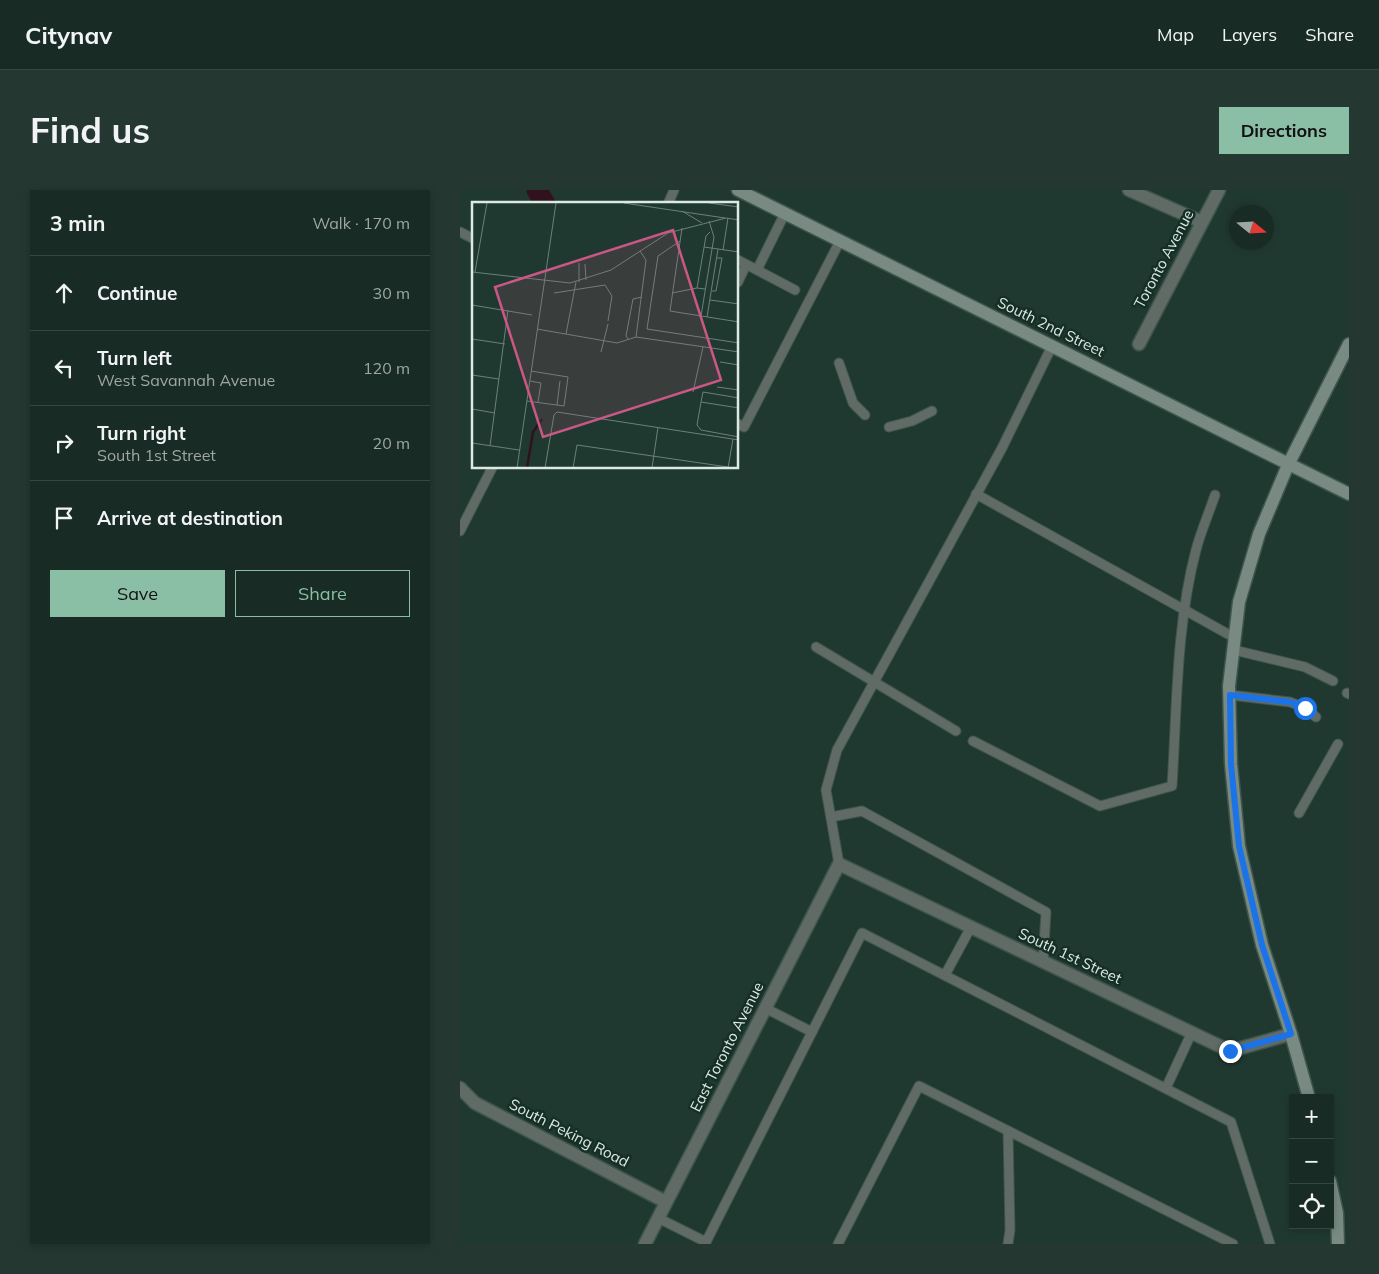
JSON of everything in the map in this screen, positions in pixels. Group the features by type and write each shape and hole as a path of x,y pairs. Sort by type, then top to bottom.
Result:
{"main road":[{"name":"South 2nd Street","path":"738,190 1349,494"},
{"path":"1308,1094 1291,1034 1262,945 1239,846 1231,764 1230,695 1240,602 1259,534 1288,465 1349,344"},
{"path":"1331,1184 1337,1213 1338,1244"}],"street":[{"path":"1128,190 1202,222"},
{"name":"Toronto Avenue","path":"1139,344 1219,190"},
{"name":"South 1st Street","path":"839,864 1230,1051 1291,1034"},
{"name":"East Toronto Avenue","path":"645,1244 839,864"},
{"name":"South Peking Road","path":"460,1088 475,1103 666,1202"}],"lane":[{"path":"669,202 674,190"},
{"path":"757,270 785,213"},
{"path":"460,232 472,238"},
{"path":"739,424 744,427 840,240"},
{"path":"739,277 742,262 795,290"},
{"path":"839,864 826,790 836,750 1002,448 1052,346"},
{"path":"839,363 853,403 865,415"},
{"path":"889,426 912,421 932,412"},
{"path":"460,531 491,469"},
{"path":"976,494 1185,609 1234,644 1304,667 1333,681"},
{"path":"973,741 1100,806 1172,786 1180,654 1185,609 1196,549 1216,495"},
{"path":"816,647 956,731"},
{"path":"1230,695 1290,702 1305,708 1316,717"},
{"path":"1299,813 1338,744"},
{"path":"831,817 862,811 1046,912 1043,962"},
{"path":"945,975 971,927"},
{"path":"658,1218 706,1243 862,933 1232,1122 1270,1244"},
{"path":"765,1008 812,1032"},
{"path":"1166,1088 1192,1032"},
{"path":"838,1244 919,1086 1232,1244"},
{"path":"1008,1131 1010,1230 1008,1244"}],"waterway":[{"path":"537,190 544,202"}],"route":[{"path":"1230,1051 1291,1034 1262,945 1239,846 1231,764 1230,695 1290,702 1305,708"}]}
